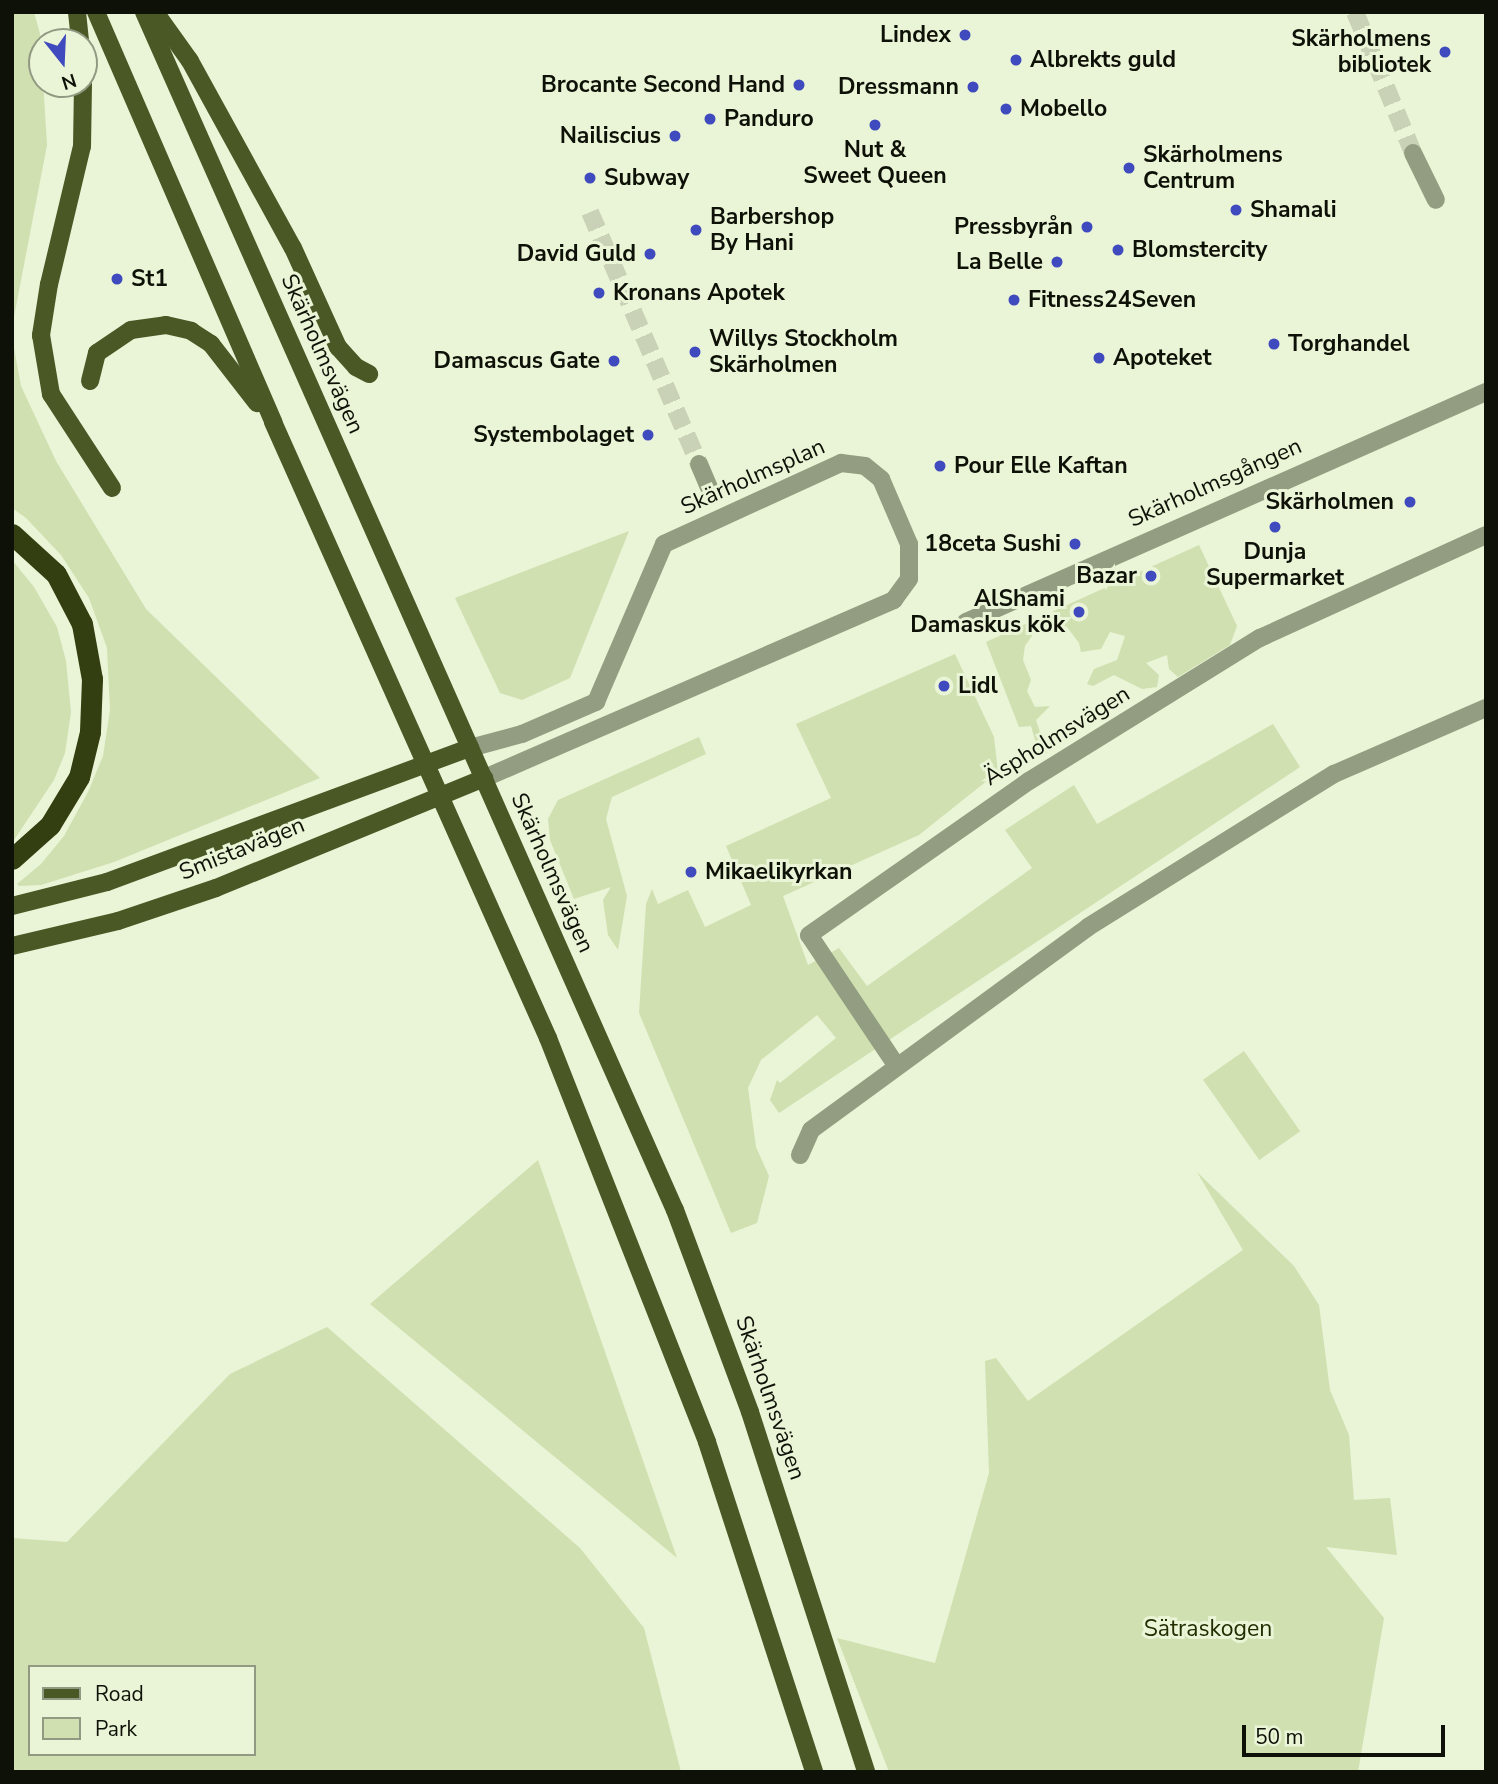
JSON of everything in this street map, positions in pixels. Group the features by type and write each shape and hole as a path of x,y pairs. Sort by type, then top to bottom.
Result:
{"highway":[{"path":"12,534 56,574 82,624 92,679 90,732 79,777 50,825 12,859"}],"main road":[{"path":"96,12 272,422 442,795 553,1050 707,1442 814,1772"},
{"name":"Skärholmsvägen","path":"144,12 675,1210 751,1412 866,1772"},
{"path":"155,12 190,61 293,248 338,347 356,367 369,374"},
{"path":"83,98 82,146 49,284 41,335 51,394 112,488"},
{"path":"90,381 97,353 131,330 166,325 191,331 211,344 272,422"},
{"name":"Smistavägen","path":"12,906 107,882 470,748"},
{"name":"Smistavägen","path":"12,946 118,921 216,888 484,778"}],"street":[{"path":"1413,153 1436,200"},
{"name":"Skärholmsgången","path":"966,622 1486,392"},
{"name":"Skärholmsplan","path":"470,748 522,734 596,702 663,544 841,463 865,466 881,479 909,544 909,579 894,600 484,778"},
{"path":"699,464 709,486"},
{"name":"Äspholmsvägen","path":"896,1065 809,935 1029,780 1259,638 1486,535"},
{"path":"800,1155 811,1130 896,1065 1088,927 1334,774 1486,708"}],"green space":[{"path":"12,12 34,12 38,28 28,28 28,98 44,98 47,145 12,327"},
{"path":"12,337 21,386 56,461 146,609 320,778 114,862 41,885 19,886 17,884 41,864 64,836 88,792 103,756 110,710 107,648 89,598 61,555 26,518 12,508"},
{"path":"629,531 570,678 522,700 500,693 455,598"},
{"path":"1199,545 1237,626 1230,645 1178,677 1169,669 1167,655 1146,663 1159,675 1157,687 1142,689 1114,675 1093,686 1087,684 1094,669 1117,660 1125,636 1110,632 1101,649 1081,652 1079,643 1067,627 1053,621 1036,630 1025,646 1023,660 1031,680 1027,691 1035,707 1050,706 1036,720 1047,753 1039,754 1031,726 1019,727 986,642"},
{"path":"12,560 34,587 57,627 66,661 71,712 65,753 54,780 12,843"},
{"path":"955,654 994,737 998,772 919,835 783,896 808,965 839,948 867,986 1032,868 1005,830 1074,785 1097,824 1273,724 1300,767 779,1113 770,1100 777,1080 780,1083 836,1038 817,1015 761,1060 748,1088 756,1147 769,1176 757,1223 731,1233 639,1013 646,904 652,889 658,904 688,890 705,927 751,905 726,846 831,798 796,724"},
{"path":"699,737 706,754 612,797 606,819 627,896 618,950 608,935 603,900 611,887 574,899 550,840 548,819 558,800"},
{"path":"1244,1051 1300,1131 1259,1160 1203,1080"},
{"path":"538,1160 677,1558 370,1304"},
{"name":"Sätraskogen","path":"1197,1172 1294,1266 1319,1305 1330,1390 1349,1435 1354,1500 1390,1498 1397,1555 1326,1547 1384,1618 1358,1772 889,1772 837,1638 935,1663 989,1473 985,1361 996,1358 1028,1401 1243,1250"},
{"path":"327,1327 580,1548 644,1628 681,1772 12,1772 12,1538 67,1542 230,1374"}],"tunnel":[{"path":"1355,12 1413,153"},
{"path":"590,212 699,464"}],"place":[{"name":"Lindex","path":"965,35"},
{"name":"Skärholmens bibliotek","path":"1445,52"},
{"name":"Albrekts guld","path":"1016,60"},
{"name":"Brocante Second Hand","path":"799,85"},
{"name":"Dressmann","path":"973,87"},
{"name":"Mobello","path":"1006,109"},
{"name":"Panduro","path":"710,119"},
{"name":"Nut & Sweet Queen","path":"875,125"},
{"name":"Nailiscius","path":"675,136"},
{"name":"Skärholmens Centrum","path":"1129,168"},
{"name":"Subway","path":"590,178"},
{"name":"Shamali","path":"1236,210"},
{"name":"Pressbyrån","path":"1087,227"},
{"name":"Barbershop By Hani","path":"696,230"},
{"name":"Blomstercity","path":"1118,250"},
{"name":"David Guld","path":"650,254"},
{"name":"La Belle","path":"1057,262"},
{"name":"St1","path":"117,279"},
{"name":"Kronans Apotek","path":"599,293"},
{"name":"Fitness24Seven","path":"1014,300"},
{"name":"Torghandel","path":"1274,344"},
{"name":"Willys Stockholm Skärholmen","path":"695,352"},
{"name":"Apoteket","path":"1099,358"},
{"name":"Damascus Gate","path":"614,361"},
{"name":"Systembolaget","path":"648,435"},
{"name":"Pour Elle Kaftan","path":"940,466"},
{"name":"Skärholmen","path":"1410,502"},
{"name":"Dunja Supermarket","path":"1275,527"},
{"name":"18ceta Sushi","path":"1075,544"},
{"name":"Bazar","path":"1151,576"},
{"name":"AlShami Damaskus kök","path":"1079,612"},
{"name":"Lidl","path":"944,686"},
{"name":"Mikaelikyrkan","path":"691,872"}]}
